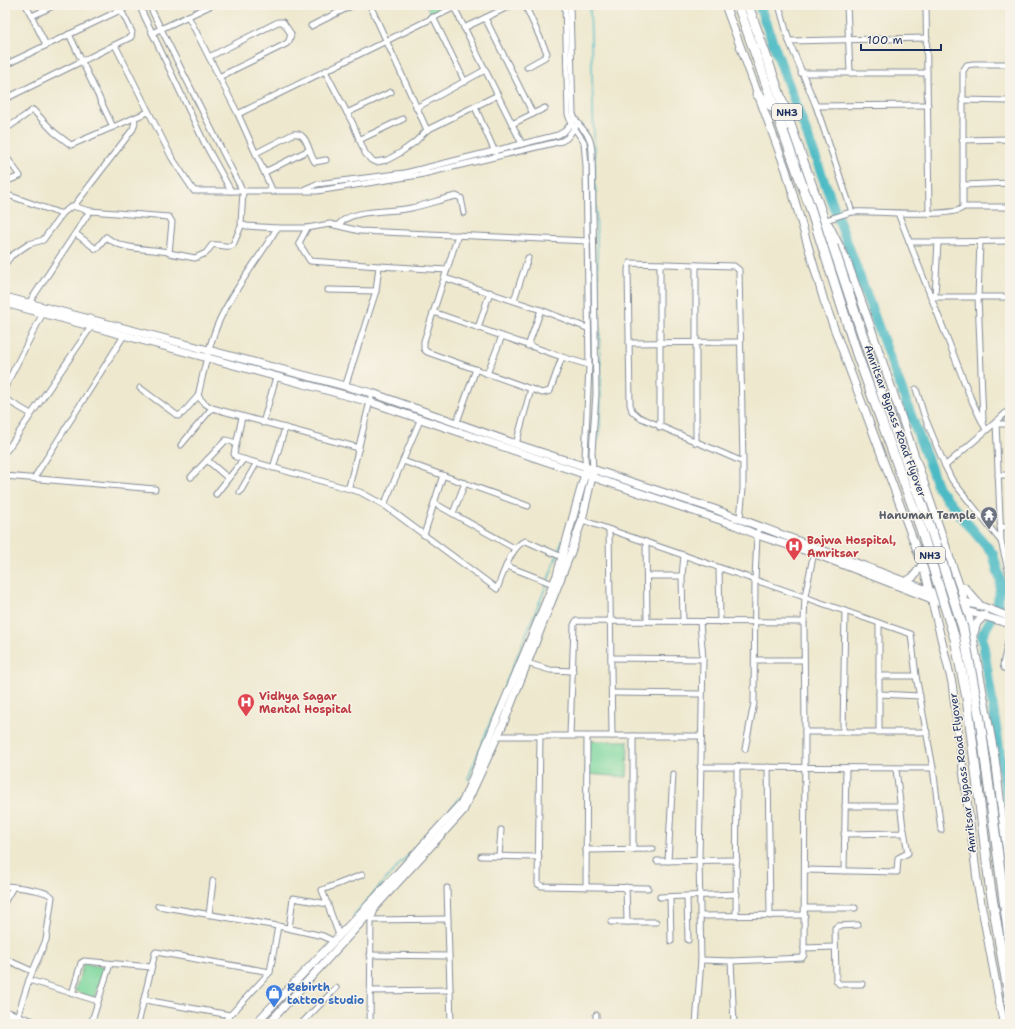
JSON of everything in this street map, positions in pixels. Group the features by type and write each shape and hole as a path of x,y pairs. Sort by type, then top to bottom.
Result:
{"highway":[{"name":"NH3","path":"738,5 776,110"},
{"name":"NH3","path":"751,6 825,220"},
{"path":"757,94 776,110"},
{"name":"Amritsar Bypass Road Flyover","path":"776,110 810,207 857,354 921,529 955,639 968,705 989,879 1009,1001"},
{"name":"Amritsar Bypass Road Flyover","path":"825,220 882,394 933,535 963,628 980,720 1010,946"}],"street":[{"path":"26,5 46,45"},
{"path":"32,16 55,5"},
{"path":"6,64 131,5"},
{"path":"139,5 204,142 231,191"},
{"path":"76,234 96,249 106,237 113,243 128,247 169,252 173,255 195,258 206,253 212,244 230,247 234,243 242,224 240,220 243,192 149,5"},
{"path":"152,33 212,5"},
{"path":"311,26 353,5"},
{"path":"370,5 427,130"},
{"path":"464,28 512,5"},
{"path":"525,5 546,53 545,57 527,67"},
{"path":"256,1024 375,898 463,800 553,584 590,472 585,458 589,365 588,241 585,148 582,137 566,104 565,5"},
{"path":"268,1024 463,811 497,736 527,663 582,520 590,472 596,394 592,151 589,135 575,123 571,106 570,5"},
{"path":"725,5 786,170 824,301 922,565 929,590 952,682 978,887 1005,1023"},
{"path":"779,5 789,41 816,106 852,212"},
{"path":"847,5 850,72"},
{"path":"926,5 929,213"},
{"path":"238,114 457,6 464,28 522,144"},
{"path":"5,99 115,46 132,35 121,10"},
{"path":"188,16 238,114 273,192"},
{"path":"433,17 465,82"},
{"path":"485,18 533,114"},
{"path":"209,57 278,22 283,22 291,34 289,41 286,44 219,77"},
{"path":"69,34 81,63 113,127"},
{"path":"789,41 927,38"},
{"path":"115,46 172,158 194,191 317,191 385,181 453,167 562,141 567,138 575,123"},
{"path":"963,208 963,71 967,65 1010,64"},
{"path":"416,108 485,70"},
{"path":"325,71 368,157 371,160 380,162 387,160 408,148 427,130 498,95"},
{"path":"801,72 927,73"},
{"path":"347,113 391,92"},
{"path":"962,100 1010,101"},
{"path":"816,106 928,105"},
{"path":"474,108 495,152"},
{"path":"512,124 545,108"},
{"path":"5,129 33,110 54,132 71,145 148,112"},
{"path":"74,206 134,129 134,119"},
{"path":"359,140 403,119"},
{"path":"303,190 317,184 405,173 495,152 558,135 575,123"},
{"path":"256,153 297,133 303,136 316,162 326,160"},
{"path":"962,140 1010,139"},
{"path":"265,172 309,150"},
{"path":"5,156 20,176 5,182"},
{"path":"963,185 1010,183"},
{"path":"5,194 63,213"},
{"path":"338,225 343,220 357,215 404,210 456,196 461,198 464,213"},
{"path":"5,264 11,256 23,248 43,240 70,206 90,211 171,218 169,252"},
{"path":"1010,207 963,208 956,212 929,213 852,212 825,220 847,260 966,602 974,634 995,758 1010,878"},
{"path":"29,303 90,211"},
{"path":"898,213 933,297 971,399 984,423 986,430"},
{"path":"242,224 277,228 307,228 327,224 338,225 360,231 588,241"},
{"path":"140,388 178,416 183,413 198,396 214,333 227,306 277,228"},
{"path":"307,228 299,243 308,260 447,270"},
{"path":"458,235 424,341 425,350 542,393 550,391 562,357"},
{"path":"909,242 1010,241"},
{"path":"933,297 938,242"},
{"path":"980,242 978,297 984,423"},
{"path":"514,300 528,258"},
{"path":"740,518 743,489 743,462 738,268 734,266 633,262 628,266 632,411 639,417 660,428 743,462"},
{"path":"660,264 660,428"},
{"path":"696,265 696,443"},
{"path":"345,387 376,291 379,266"},
{"path":"445,278 514,300 588,328"},
{"path":"328,290 376,291"},
{"path":"478,328 490,292"},
{"path":"5,297 29,303 44,310"},
{"path":"933,297 1010,297"},
{"path":"5,303 44,310 94,323 129,328 276,376 421,418 513,451 590,472 740,518 950,606 968,611 985,611"},
{"path":"5,387 44,310"},
{"path":"528,346 541,310"},
{"path":"433,312 528,346 589,365"},
{"path":"94,323 125,335 372,394 457,422 735,525 757,535 814,550 966,602 1008,620"},
{"path":"7,450 94,323"},
{"path":"34,478 129,328"},
{"path":"487,374 502,336"},
{"path":"629,343 740,342"},
{"path":"457,422 476,369"},
{"path":"263,422 276,376"},
{"path":"916,388 924,415 952,480 1001,541"},
{"path":"516,444 531,389"},
{"path":"350,487 372,394"},
{"path":"198,396 204,403 212,408 359,448"},
{"path":"5,399 31,414"},
{"path":"181,445 212,408"},
{"path":"945,466 996,423 1010,409"},
{"path":"242,417 234,455 243,460 256,464 350,487 384,506 497,590 514,548 522,542 526,541 562,557"},
{"path":"384,506 421,418"},
{"path":"996,423 1010,424"},
{"path":"996,423 1001,541 1010,578"},
{"path":"273,468 285,428"},
{"path":"190,477 226,440 236,443"},
{"path":"207,460 228,478"},
{"path":"216,494 243,460"},
{"path":"403,462 528,506"},
{"path":"240,492 256,464"},
{"path":"424,535 443,475"},
{"path":"998,475 1010,475"},
{"path":"5,476 155,489"},
{"path":"453,514 465,483"},
{"path":"434,503 514,548"},
{"path":"582,520 719,568 805,596 879,624 911,634 916,676 933,768 941,830"},
{"path":"745,749 754,703 756,660 755,580 757,535 760,526"},
{"path":"1000,527 1010,527"},
{"path":"609,530 612,736"},
{"path":"646,542 647,621"},
{"path":"701,960 731,961 802,958 804,955 805,732 803,660 805,596 814,550"},
{"path":"683,621 682,576 684,555"},
{"path":"905,582 913,577 922,565"},
{"path":"506,566 553,584"},
{"path":"719,568 720,622"},
{"path":"647,576 682,576"},
{"path":"958,579 968,593 985,611"},
{"path":"843,732 845,611"},
{"path":"974,634 976,623 985,611"},
{"path":"570,735 575,623 578,620 804,622"},
{"path":"696,1024 701,960 699,860 703,659 700,622"},
{"path":"878,731 879,624"},
{"path":"1010,632 1003,665 1004,668 1010,671"},
{"path":"611,658 703,659"},
{"path":"756,660 803,660"},
{"path":"527,663 550,670 573,671"},
{"path":"879,676 916,676"},
{"path":"612,693 702,694"},
{"path":"879,694 920,696"},
{"path":"805,732 927,732"},
{"path":"497,736 701,736"},
{"path":"540,736 539,857 537,880 540,885 648,888"},
{"path":"633,736 633,850"},
{"path":"586,887 587,737"},
{"path":"736,916 737,766"},
{"path":"700,767 933,768"},
{"path":"768,767 770,916"},
{"path":"844,871 846,768"},
{"path":"805,870 897,871 898,858 908,853 896,769"},
{"path":"668,861 673,774"},
{"path":"845,806 901,806"},
{"path":"500,856 501,830"},
{"path":"844,834 900,835 904,830"},
{"path":"586,850 653,849"},
{"path":"481,856 539,857"},
{"path":"657,861 737,860"},
{"path":"339,935 323,889 362,875"},
{"path":"210,915 213,881"},
{"path":"5,886 50,894 52,897 48,932 32,971 16,1020"},
{"path":"5,901 13,887"},
{"path":"626,887 627,922"},
{"path":"447,888 451,1024"},
{"path":"660,897 737,894"},
{"path":"670,897 671,941"},
{"path":"687,897 688,940"},
{"path":"289,928 293,898 328,904"},
{"path":"158,906 289,928 323,936 333,941"},
{"path":"370,1024 371,920 376,907"},
{"path":"805,908 855,908"},
{"path":"700,916 805,915"},
{"path":"371,920 448,919"},
{"path":"612,922 656,922"},
{"path":"858,925 836,927 835,948 837,983 862,984"},
{"path":"222,1024 270,972 278,926"},
{"path":"804,948 835,948"},
{"path":"138,1024 145,1000 151,967 156,952 270,972"},
{"path":"370,955 449,956"},
{"path":"5,960 32,971"},
{"path":"72,994 82,962 87,961 151,967"},
{"path":"731,961 734,1024"},
{"path":"91,1024 110,964"},
{"path":"29,980 72,994 98,1000"},
{"path":"301,1024 336,988"},
{"path":"370,991 450,990"},
{"path":"145,1000 230,1015"},
{"path":"5,1012 16,1020 39,1024"},
{"path":"596,1015 596,1024"}],"green space":[{"path":"426,5 447,5 448,7 431,15"},
{"path":"587,741 628,741 627,777 586,774"},
{"path":"84,963 104,968 94,998 75,991"}],"waterway":[{"path":"590,5 601,380 600,433 594,451"},
{"path":"759,5 938,488 993,554 1001,582 997,609 982,635 1010,820"},
{"path":"548,580 563,539"},
{"path":"468,779 547,584"},
{"path":"353,916 461,797"}],"place":[{"name":"Hanuman Temple","path":"989,530"},
{"name":"Bajwa Hospital, Amritsar","path":"794,561"},
{"name":"Vidhya Sagar Mental Hospital","path":"246,717"},
{"name":"Rebirth tattoo studio","path":"274,1008"}]}
